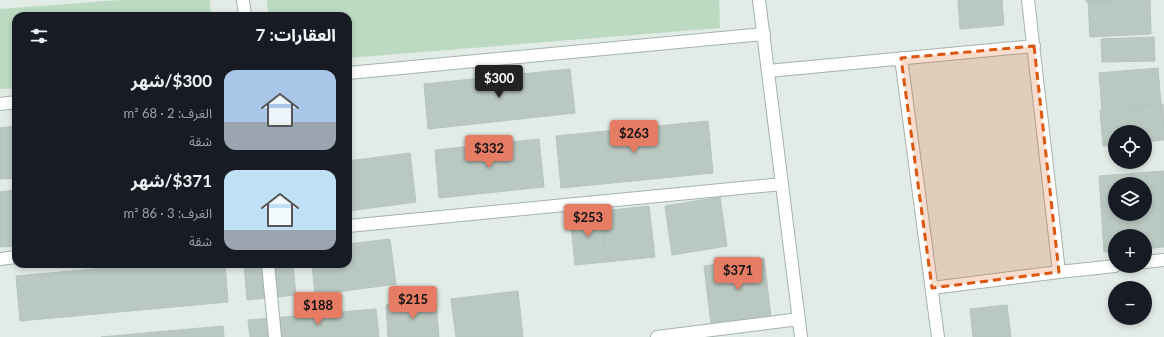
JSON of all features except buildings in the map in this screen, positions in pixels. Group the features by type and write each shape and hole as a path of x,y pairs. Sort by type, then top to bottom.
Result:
{"street":[{"path":"244,0 245,12"},
{"path":"759,0 801,337"},
{"path":"1028,0 1059,272"},
{"path":"352,73 764,34"},
{"path":"768,71 1034,46"},
{"path":"901,58 938,337"},
{"path":"0,104 12,102"},
{"path":"352,226 782,184"},
{"path":"0,258 12,257"},
{"path":"1152,261 1164,260"},
{"path":"932,288 1108,267"},
{"path":"268,268 275,337"},
{"path":"656,337 799,319"}],"highlighted area":[{"path":"1034,46 1059,272 932,288 901,58"}],"green space":[{"path":"120,0 210,0 211,12 12,12 12,88 0,89 0,9"},
{"path":"267,0 719,0 720,28 352,58 352,12 268,12"}]}
